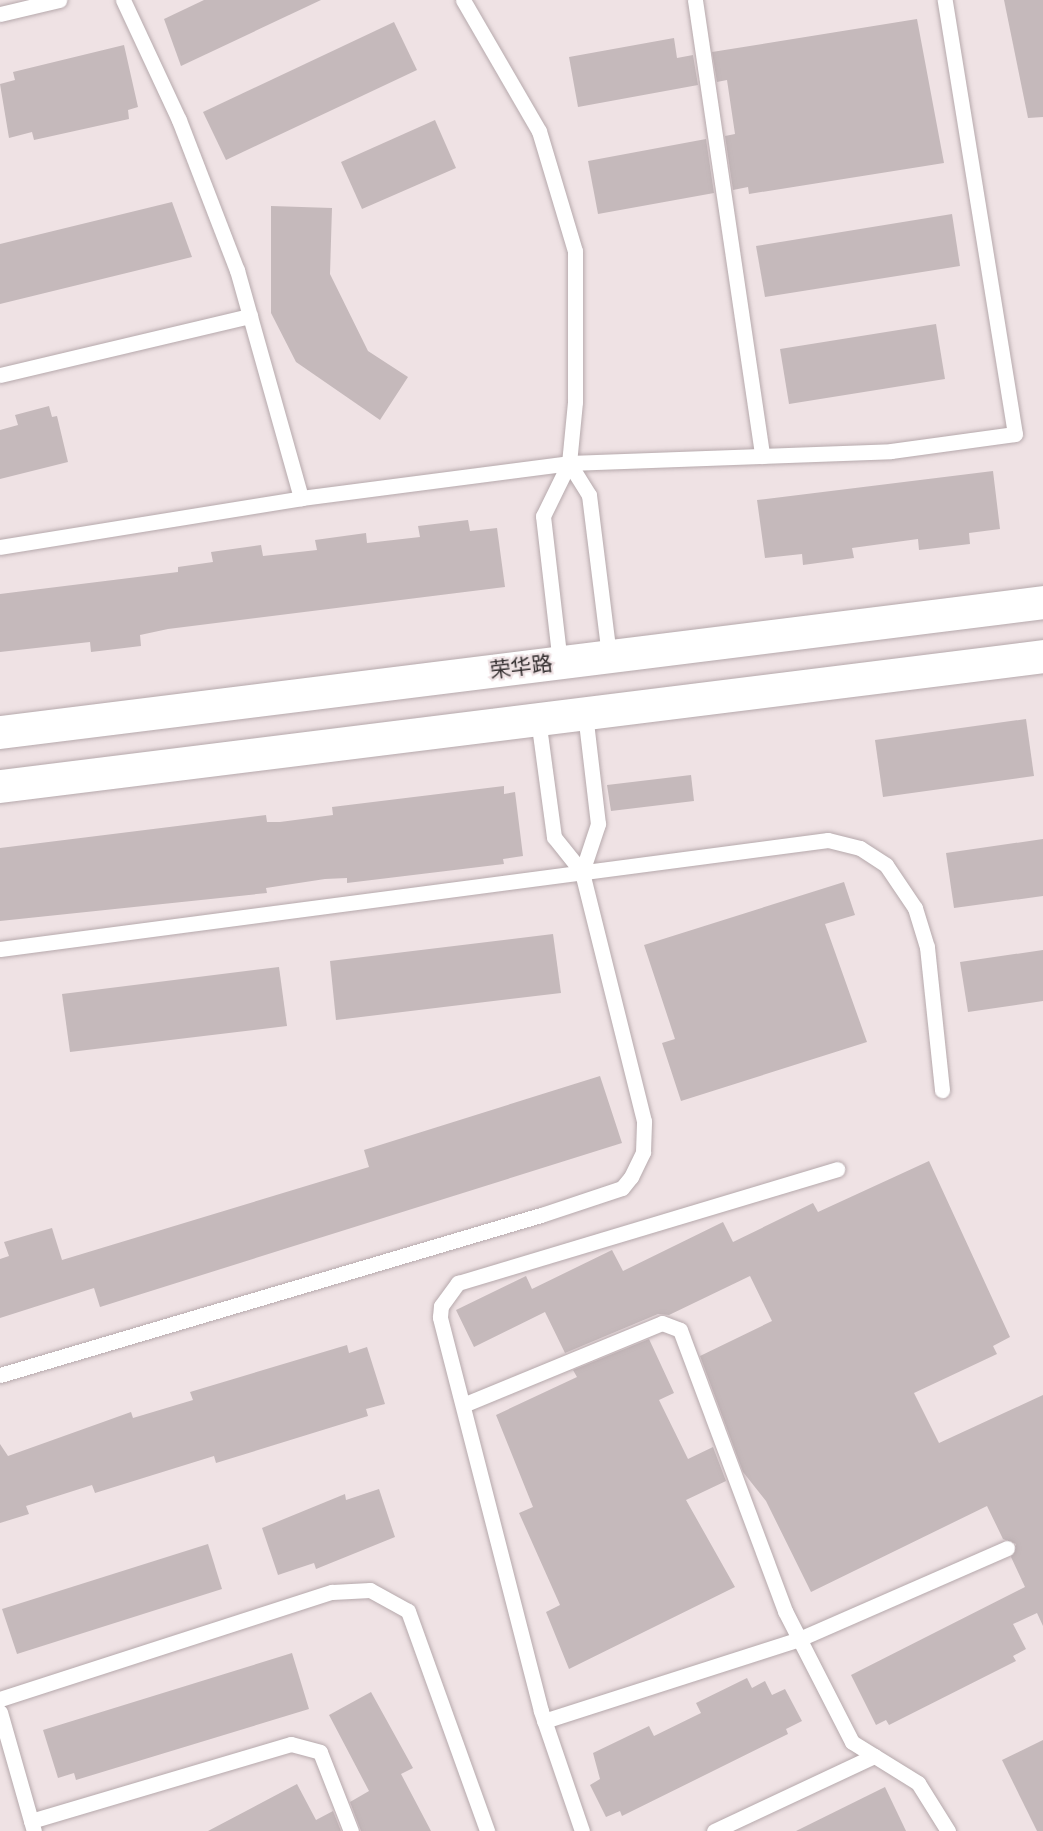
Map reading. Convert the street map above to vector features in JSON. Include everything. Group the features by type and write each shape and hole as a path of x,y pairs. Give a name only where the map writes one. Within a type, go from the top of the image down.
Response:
{"street":[{"name":"荣华路","path":"0,732 1043,602"},
{"path":"0,786 1043,656"}],"lane":[{"path":"0,14 59,0"},
{"path":"107,0 124,2 205,184 250,316 301,498"},
{"path":"463,0 539,131 567,213 578,290 569,463 543,516 560,662"},
{"path":"695,0 762,456"},
{"path":"0,547 301,498 569,463 891,451 1015,434 945,0"},
{"path":"0,375 250,316"},
{"path":"569,463 589,495 609,656"},
{"path":"582,872 598,824 585,713"},
{"path":"0,1375 622,1188 644,1152 644,1121 582,872 554,837 538,719"},
{"path":"0,949 812,841 844,843 874,855 897,877 922,927 942,1090"},
{"path":"582,1831 544,1721 440,1317 445,1296 458,1283 837,1169"},
{"path":"463,1405 662,1323 680,1330 799,1639 852,1742 918,1783 948,1831"},
{"path":"544,1721 799,1639 1007,1548"},
{"path":"0,1699 332,1592 370,1590 408,1611 487,1831"},
{"path":"0,1712 33,1826 291,1744 320,1752 351,1831"},
{"path":"714,1831 874,1756"}],"building":[{"path":"204,0 321,0 181,66 164,19"},
{"path":"1004,0 1043,0 1043,117 1028,118"},
{"path":"917,19 944,163 749,194 748,187 733,190 725,136 735,134 727,80 717,82 712,52"},
{"path":"394,22 417,70 226,160 203,112"},
{"path":"674,38 677,58 693,55 698,85 578,107 569,57"},
{"path":"124,45 138,107 128,110 129,119 34,140 32,132 9,138 0,84 15,80 13,72"},
{"path":"435,120 456,168 362,209 341,162"},
{"path":"706,139 714,193 598,214 588,161"},
{"path":"172,202 192,257 0,304 0,244"},
{"path":"271,206 332,208 330,274 368,351 408,377 380,420 296,362 271,313"},
{"path":"952,214 960,266 765,297 756,246"},
{"path":"936,324 945,379 789,404 780,349"},
{"path":"49,406 52,417 57,416 68,462 0,479 0,430 18,425 15,415"},
{"path":"993,471 1000,529 969,533 970,544 919,550 918,539 852,548 854,558 803,565 802,554 765,558 757,500"},
{"path":"468,520 470,531 497,528 505,587 168,629 140,635 141,646 91,652 90,642 0,652 0,594 178,572 178,567 213,562 211,552 261,545 263,556 317,550 315,540 366,533 367,543 420,537 418,526"},
{"path":"1026,719 1034,776 883,797 875,740"},
{"path":"691,775 694,801 611,811 607,785"},
{"path":"504,786 504,794 515,792 523,856 503,859 504,864 347,883 347,878 325,879 266,888 267,893 0,921 0,848 266,815 267,822 280,822 333,815 332,807"},
{"path":"1043,839 1043,896 954,908 946,853"},
{"path":"844,882 855,915 825,924 867,1042 681,1101 662,1043 675,1039 644,945"},
{"path":"553,934 561,993 336,1020 330,961"},
{"path":"1043,950 1043,1001 968,1012 960,962"},
{"path":"279,967 287,1026 70,1052 62,994"},
{"path":"600,1076 622,1143 100,1307 94,1288 0,1318 0,1259 9,1256 4,1242 52,1228 62,1260 369,1167 364,1150"},
{"path":"929,1161 1010,1337 993,1346 997,1354 914,1393 939,1443 1043,1395 1043,1626 1037,1613 1013,1624 1026,1649 1013,1656 1016,1661 889,1725 886,1720 876,1725 851,1675 1025,1587 1011,1557 1016,1544 1003,1539 987,1506 811,1592 766,1501 743,1472 700,1356 772,1321 750,1276 669,1315 658,1314 565,1353 545,1312 474,1347 456,1310 526,1276 532,1289 612,1250 623,1271 723,1222 733,1242 813,1203 818,1212"},
{"path":"649,1339 674,1393 659,1400 688,1459 713,1447 726,1481 686,1500 735,1587 569,1669 546,1612 560,1605 519,1513 533,1507 496,1415 577,1377 573,1370"},
{"path":"347,1345 349,1353 367,1347 385,1404 366,1409 368,1416 216,1463 214,1456 95,1493 92,1485 26,1506 29,1514 0,1523 0,1444 8,1456 131,1412 133,1418 193,1400 190,1392"},
{"path":"379,1489 395,1537 316,1569 314,1563 278,1575 262,1528 345,1494 346,1500"},
{"path":"208,1544 222,1589 17,1654 2,1609"},
{"path":"292,1653 309,1709 76,1780 74,1773 58,1778 43,1730"},
{"path":"747,1678 752,1688 765,1681 772,1695 785,1689 802,1721 786,1729 788,1734 622,1816 620,1811 606,1817 590,1785 600,1779 593,1753 649,1726 654,1736 701,1713 696,1703"},
{"path":"371,1692 413,1768 401,1774 431,1831 361,1831 350,1802 369,1791 329,1715"},
{"path":"1043,1740 1043,1831 1037,1831 1002,1760"},
{"path":"297,1784 316,1820 333,1811 341,1831 208,1831"},
{"path":"885,1787 906,1831 796,1831"}]}
